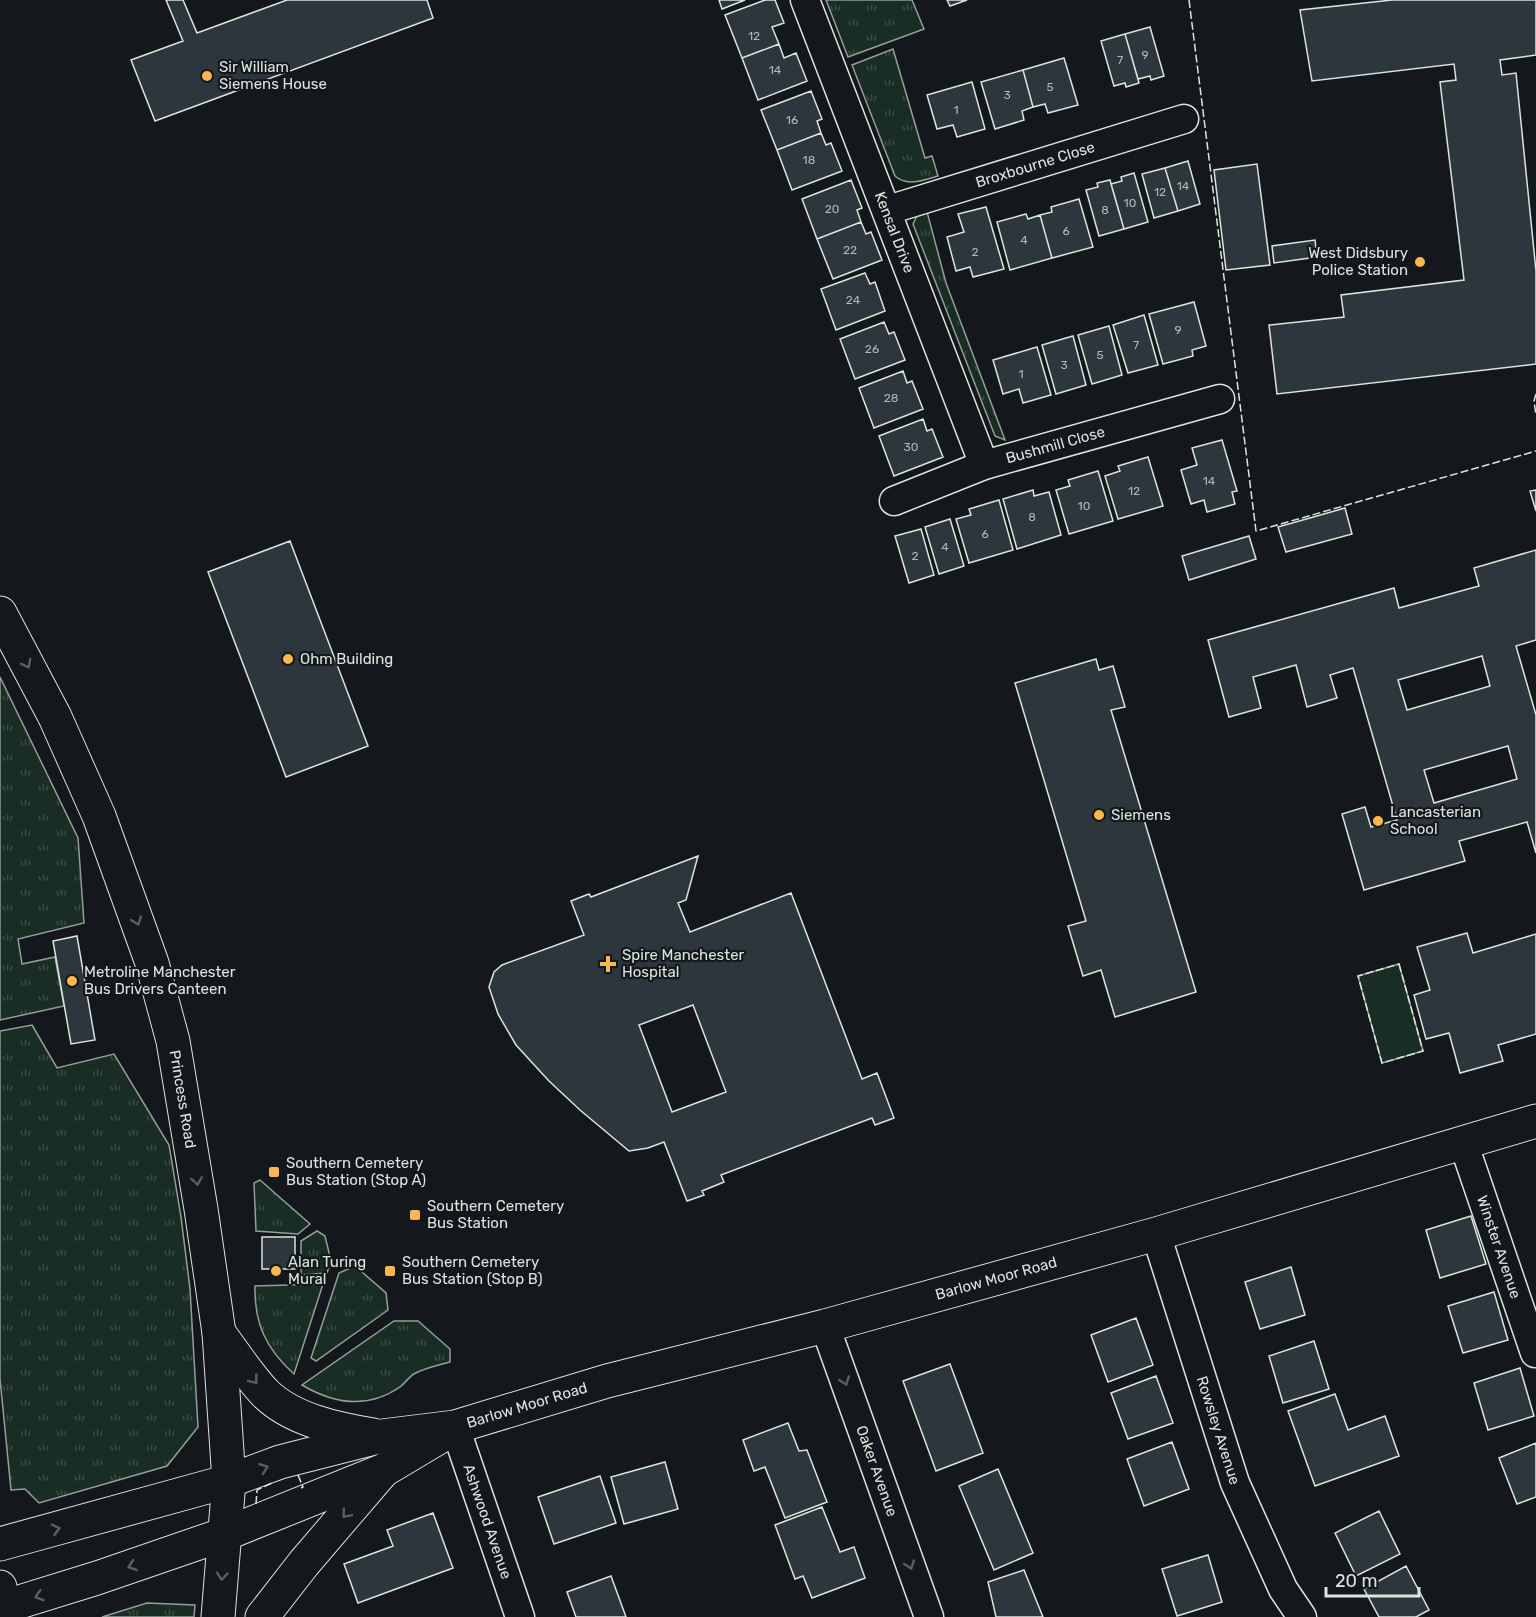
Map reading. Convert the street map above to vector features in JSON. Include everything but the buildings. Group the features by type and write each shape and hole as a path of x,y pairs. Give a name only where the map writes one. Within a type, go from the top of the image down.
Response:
{"main road":[{"name":"Princess Road","path":"0,613 55,717 99,816 152,963 173,1041 200,1199 219,1333 229,1481 218,1617"},
{"name":"Barlow Moor Road","path":"0,1544 229,1481 280,1462 382,1436 455,1427 607,1381 825,1326 1156,1234 1536,1121"},
{"path":"219,1333 266,1395 308,1420 345,1431 382,1436"},
{"name":"Barlow Moor Road","path":"2,1605 96,1578 225,1534 384,1470 455,1427"},
{"path":"262,1617 292,1578 384,1470"}],"street":[{"name":"Kensal Drive","path":"806,0 984,465"},
{"name":"Broxbourne Close","path":"888,210 1184,119"},
{"name":"Bushmill Close","path":"894,501 984,465 1220,399"},
{"name":"Winster Avenue","path":"1463,1142 1535,1353"},
{"name":"Rowsley Avenue","path":"1156,1234 1235,1483 1283,1588 1302,1617"},
{"name":"Oaker Avenue","path":"825,1326 929,1617"},
{"name":"Ashwood Avenue","path":"455,1427 520,1617"}],"green space":[{"path":"826,0 912,0 924,29 848,57"},
{"path":"893,49 925,158 932,156 938,176 921,181 910,182 895,176 852,65"},
{"path":"926,208 946,283 1005,440 995,436 913,224 917,216"},
{"path":"0,677 78,838 84,923 18,939 22,964 55,957 64,1006 0,1020"},
{"path":"1399,964 1423,1051 1382,1063 1358,976"},
{"path":"32,1025 57,1068 114,1054 169,1145 190,1289 198,1427 167,1466 39,1503 25,1489 11,1490 0,1379 0,1031"},
{"path":"260,1180 310,1224 298,1234 256,1231 254,1183"},
{"path":"317,1231 325,1236 331,1261 327,1273 301,1275 301,1241"},
{"path":"355,1266 386,1293 388,1310 316,1361 311,1358 339,1273"},
{"path":"323,1284 294,1374 276,1355 264,1334 257,1312 255,1286"},
{"path":"394,1321 418,1321 450,1349 450,1362 418,1372 400,1387 376,1399 339,1400 302,1385"},
{"path":"147,1603 195,1605 194,1617 102,1617"}],"fence":[{"path":"1189,0 1256,531 1536,451"},
{"path":"1536,394 1534,401 1536,415"},
{"path":"1399,964 1423,1051 1382,1063 1358,976 1399,964"},
{"path":"298,1475 303,1487 301,1488"},
{"path":"256,1504 257,1490 274,1482"}],"place":[{"name":"Sir William Siemens House","path":"207,76"},
{"name":"West Didsbury Police Station","path":"1420,262"},
{"name":"Ohm Building","path":"288,659"},
{"name":"Siemens","path":"1099,815"},
{"name":"Lancasterian School","path":"1378,821"},
{"name":"Spire Manchester Hospital","path":"608,964"},
{"name":"Metroline Manchester Bus Drivers Canteen","path":"72,981"},
{"name":"Southern Cemetery Bus Station (Stop A)","path":"274,1172"},
{"name":"Southern Cemetery Bus Station","path":"415,1215"},
{"name":"Alan Turing Mural","path":"276,1271"},
{"name":"Southern Cemetery Bus Station (Stop B)","path":"390,1271"}]}
